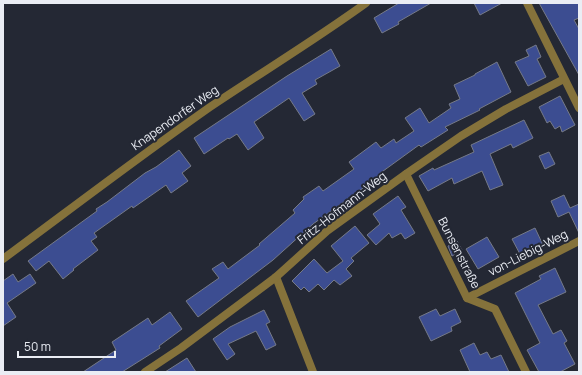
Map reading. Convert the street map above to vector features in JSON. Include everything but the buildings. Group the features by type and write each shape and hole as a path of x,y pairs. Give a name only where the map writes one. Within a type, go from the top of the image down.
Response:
{"street":[{"name":"Knapendorfer Weg","path":"3,259 211,107 328,31 366,3"},
{"path":"527,3 579,108"},
{"name":"Fritz-Hofmann-Weg","path":"146,372 181,348 276,277 327,231 406,174 461,136 506,109 564,79"},
{"name":"Bunsenstraße","path":"406,174 467,298 495,309 526,372"},
{"name":"von-Liebig-Weg","path":"467,298 579,241"},
{"path":"276,277 313,372"}]}
